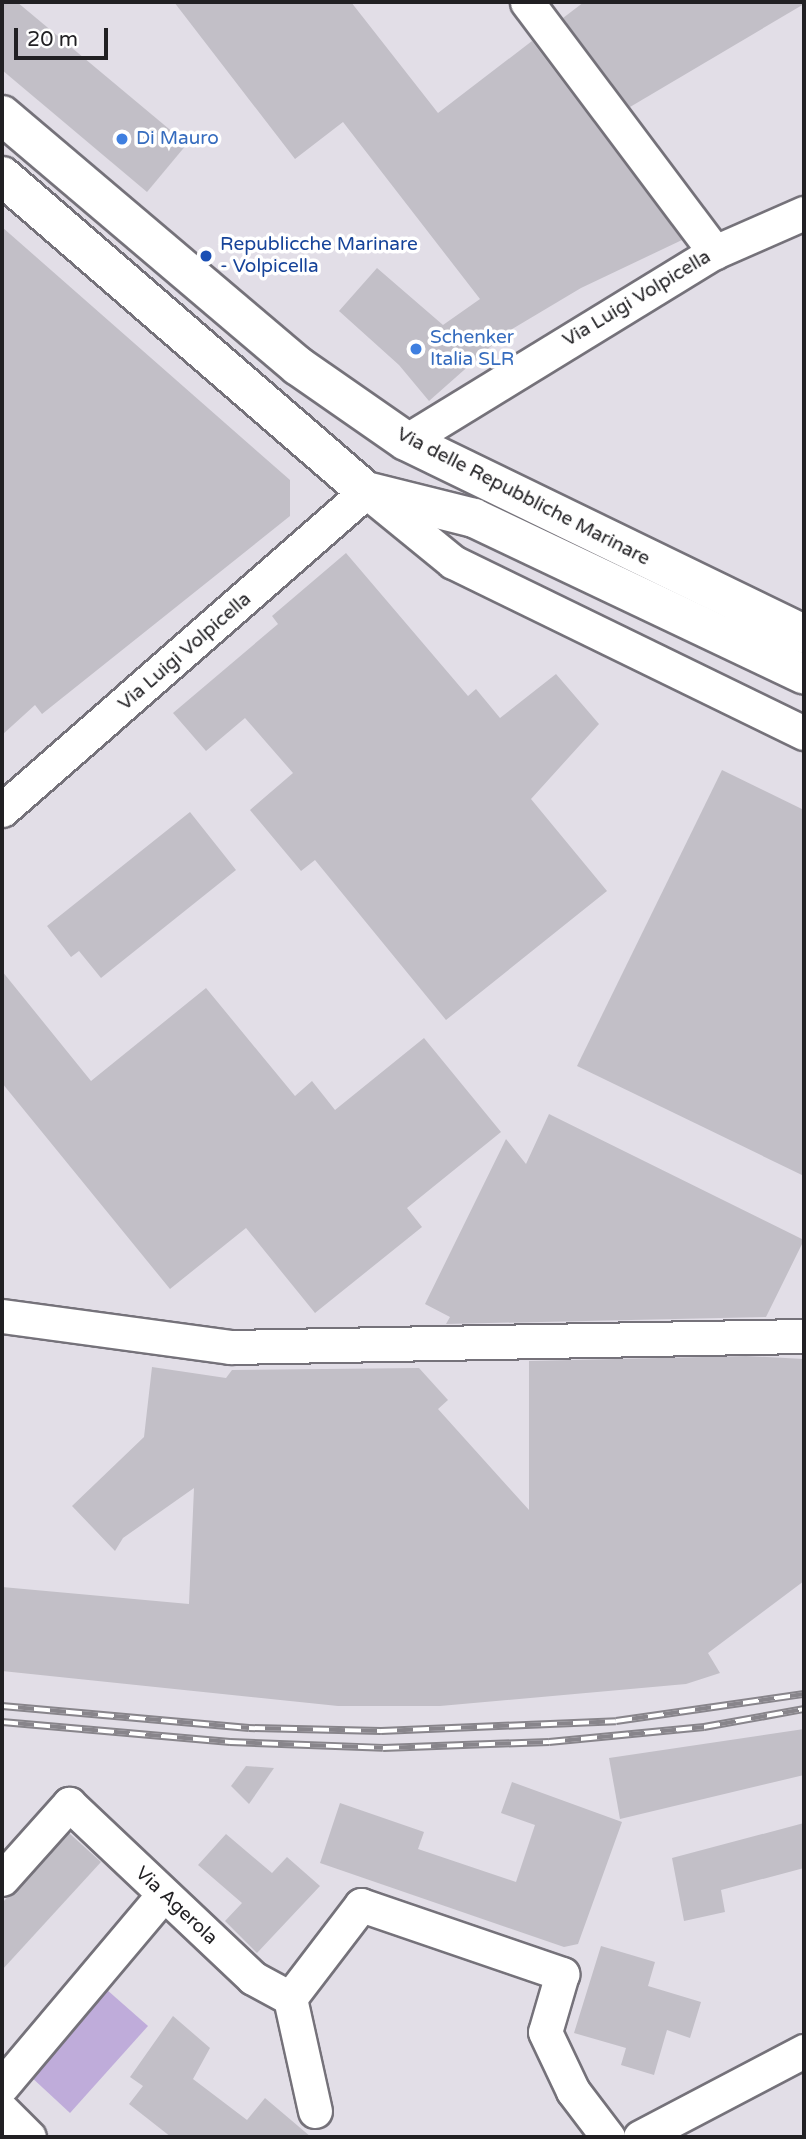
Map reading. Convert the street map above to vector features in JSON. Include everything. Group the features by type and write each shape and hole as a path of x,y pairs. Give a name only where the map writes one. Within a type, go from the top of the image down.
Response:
{"main road":[{"name":"Via delle Repubbliche Marinare","path":"2,115 298,366 406,441 804,634"},
{"name":"Via delle Repubbliche Marinare","path":"2,176 366,491 474,518 804,675"}],"street":[{"path":"527,2 715,252"},
{"name":"Via Luigi Volpicella","path":"406,441 715,252 804,213"},
{"path":"366,491 453,562 804,733"},
{"name":"Via Luigi Volpicella","path":"2,810 366,491"},
{"path":"2,1316 230,1347 804,1336"},
{"name":"Via Agerola","path":"2,1880 69,1804 253,1978 290,1998"},
{"path":"2,2086 163,1895"},
{"path":"315,2112 290,1998 361,1905 562,1974 545,2032 573,2091 608,2137"},
{"path":"640,2137 804,2051"},
{"path":"2,2110 29,2137"}],"shaded area":[{"path":"106,1989 148,2026 70,2113 29,2075"}],"building":[{"path":"2,2 17,2 187,144 147,192 2,70"},
{"path":"174,2 351,2 438,113 532,41 682,240 581,288 507,332 429,401 399,365 339,311 377,268 443,325 480,299 343,122 295,159"},
{"path":"584,2 804,4 630,107 563,18"},
{"path":"2,227 290,480 290,516 42,714 35,705 2,735"},
{"path":"346,553 468,696 476,689 500,718 556,674 599,724 531,799 607,891 446,1020 315,860 301,871 250,810 293,773 245,718 206,751 173,713 278,624 272,616"},
{"path":"722,770 804,810 804,1176 577,1066"},
{"path":"190,812 236,870 101,978 79,951 71,957 47,926"},
{"path":"2,971 91,1081 206,988 295,1096 312,1081 335,1110 424,1038 501,1132 407,1208 422,1227 315,1313 246,1228 170,1289 2,1083"},
{"path":"549,1114 804,1240 766,1317 446,1324 450,1317 425,1304 506,1139 526,1164"},
{"path":"746,1356 804,1359 804,1581 708,1653 720,1673 686,1684 440,1706 338,1706 2,1671 2,1587 189,1604 194,1488 123,1538 115,1551 72,1506 144,1437 152,1367 226,1378 232,1370 419,1368 448,1400 438,1409 529,1510 529,1361"},
{"path":"804,1729 804,1775 620,1819 609,1758"},
{"path":"246,1766 274,1768 249,1804 231,1786"},
{"path":"512,1782 622,1822 578,1944 564,1947 320,1863 340,1803 424,1832 418,1849 516,1882 535,1825 501,1813"},
{"path":"804,1823 804,1868 721,1890 725,1912 684,1921 672,1858"},
{"path":"69,1833 101,1862 2,1970 2,1903"},
{"path":"226,1834 272,1873 287,1857 320,1886 257,1953 225,1921 242,1903 198,1865"},
{"path":"601,1946 655,1962 648,1986 701,2002 690,2038 667,2030 654,2075 621,2065 626,2048 574,2033"},
{"path":"173,2016 210,2048 193,2079 247,2120 265,2098 311,2137 171,2137 129,2104 143,2086 130,2077"}],"railway":[{"path":"2,1706 249,1728 381,1731 616,1721 804,1694"},
{"path":"2,1722 230,1742 383,1748 549,1742 704,1727 804,1709"}],"place":[{"name":"Di Mauro","path":"122,139"},
{"name":"Republicche Marinare - Volpicella","path":"206,256"},
{"name":"Schenker Italia SLR","path":"416,349"}]}
